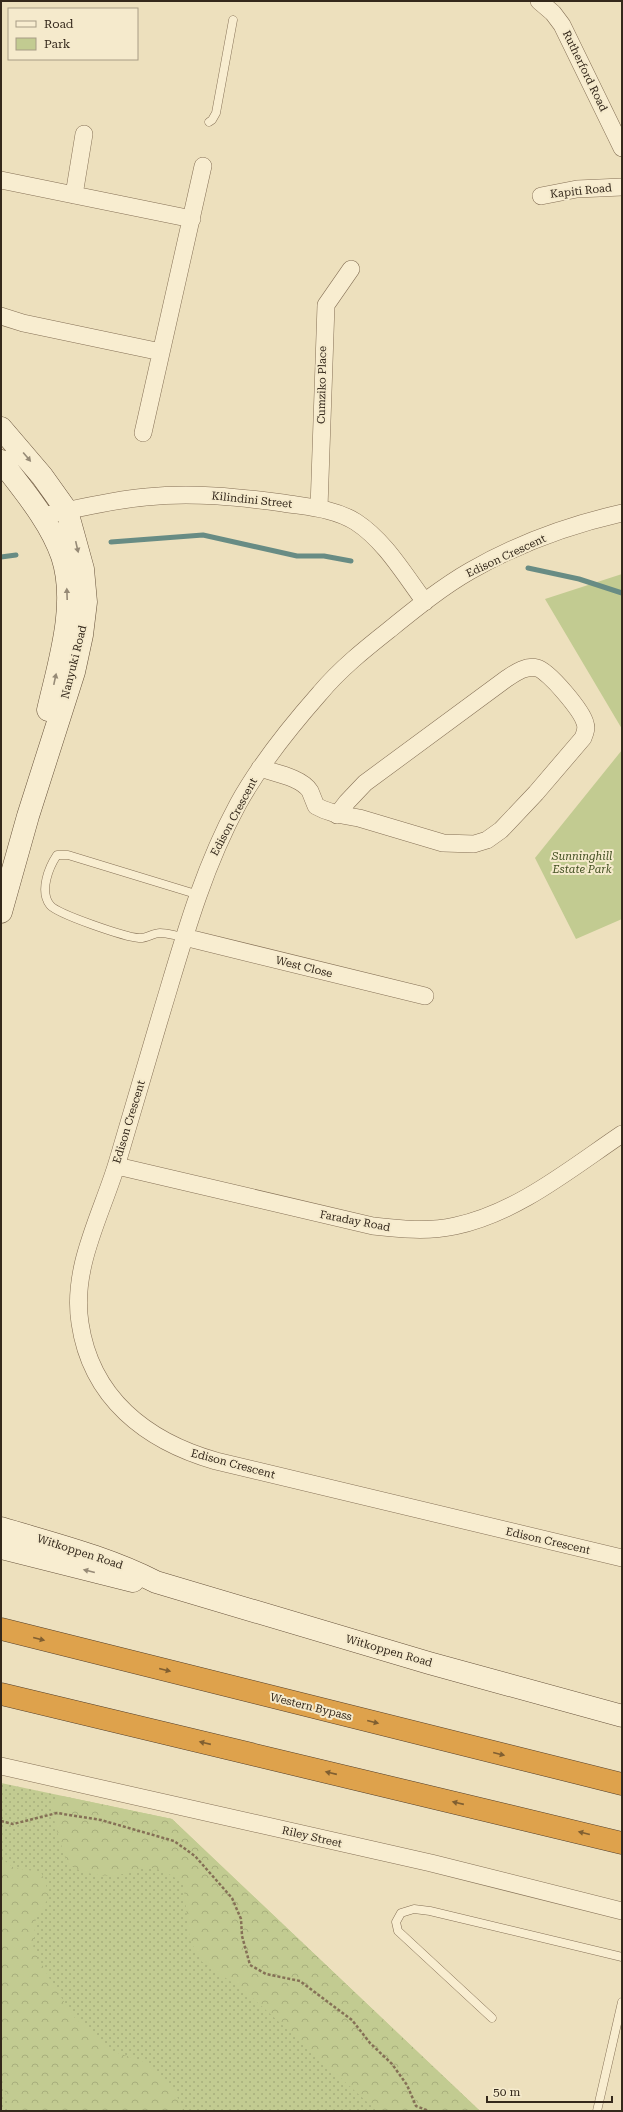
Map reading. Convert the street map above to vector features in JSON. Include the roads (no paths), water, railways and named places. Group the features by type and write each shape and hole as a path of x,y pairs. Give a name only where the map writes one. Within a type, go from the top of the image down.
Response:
{"highway":[{"name":"Western Bypass","path":"1,1629 622,1784"},
{"path":"1,1694 622,1843"}],"main road":[{"name":"Nanyuki Road","path":"1,428 42,476 67,511 85,584 85,616 74,672 8,864"},
{"name":"Nanyuki Road","path":"1,461 42,516 62,556 67,592 67,614 64,633 46,717 19,813 8,864 1,912"},
{"name":"Witkoppen Road","path":"1,1528 99,1557 129,1568 156,1582 429,1663 622,1716"},
{"name":"Witkoppen Road","path":"1,1548 127,1580 156,1582"}],"street":[{"name":"Rutherford Road","path":"539,1 553,13 562,25 622,148"},
{"path":"74,195 84,134"},
{"path":"143,432 204,166"},
{"path":"1,180 192,219"},
{"name":"Kapiti Road","path":"541,196 577,189 622,187"},
{"name":"Cumziko Place","path":"320,508 325,312 326,305 331,295 351,269"},
{"path":"1,316 23,323 161,352"},
{"name":"Kilindini Street","path":"42,516 146,497 182,495 215,496 320,508 354,521 368,531 385,548 425,602"},
{"name":"Edison Crescent","path":"622,513 564,530 524,544 469,572 425,602 357,656 322,690 260,768 239,803 218,846 184,937 116,1166 93,1232 81,1276 78,1304 80,1324 86,1349 96,1376 128,1417 169,1443 194,1454 622,1556"},
{"path":"260,768 294,780 310,791 316,806 337,815 359,818 443,843 474,844 487,840 500,830 536,794 583,738 586,733 585,722 576,707 543,670 536,668 522,670 506,679 365,784 347,802 337,815"},
{"name":"West Close","path":"184,937 425,996"},
{"name":"Faraday Road","path":"116,1166 373,1226 399,1229 423,1229 454,1226 485,1218 547,1185 622,1134"},
{"name":"Riley Street","path":"1,1766 423,1862 622,1911"}],"lane":[{"path":"209,122 216,113 233,20"},
{"path":"184,937 159,933 139,938 89,923 62,912 50,905 46,897 47,876 57,855 68,855 199,895"},
{"path":"492,2018 401,1933 396,1922 401,1913 414,1909 430,1911 622,1956"},
{"path":"596,2111 622,2002"}],"waterway":[{"path":"111,542 203,535 297,556 324,556 351,561"},
{"path":"1,557 16,555"},
{"path":"528,568 579,579 622,593"}],"park label":[{"name":"Sunninghill Estate Park","path":"582,862"}]}
